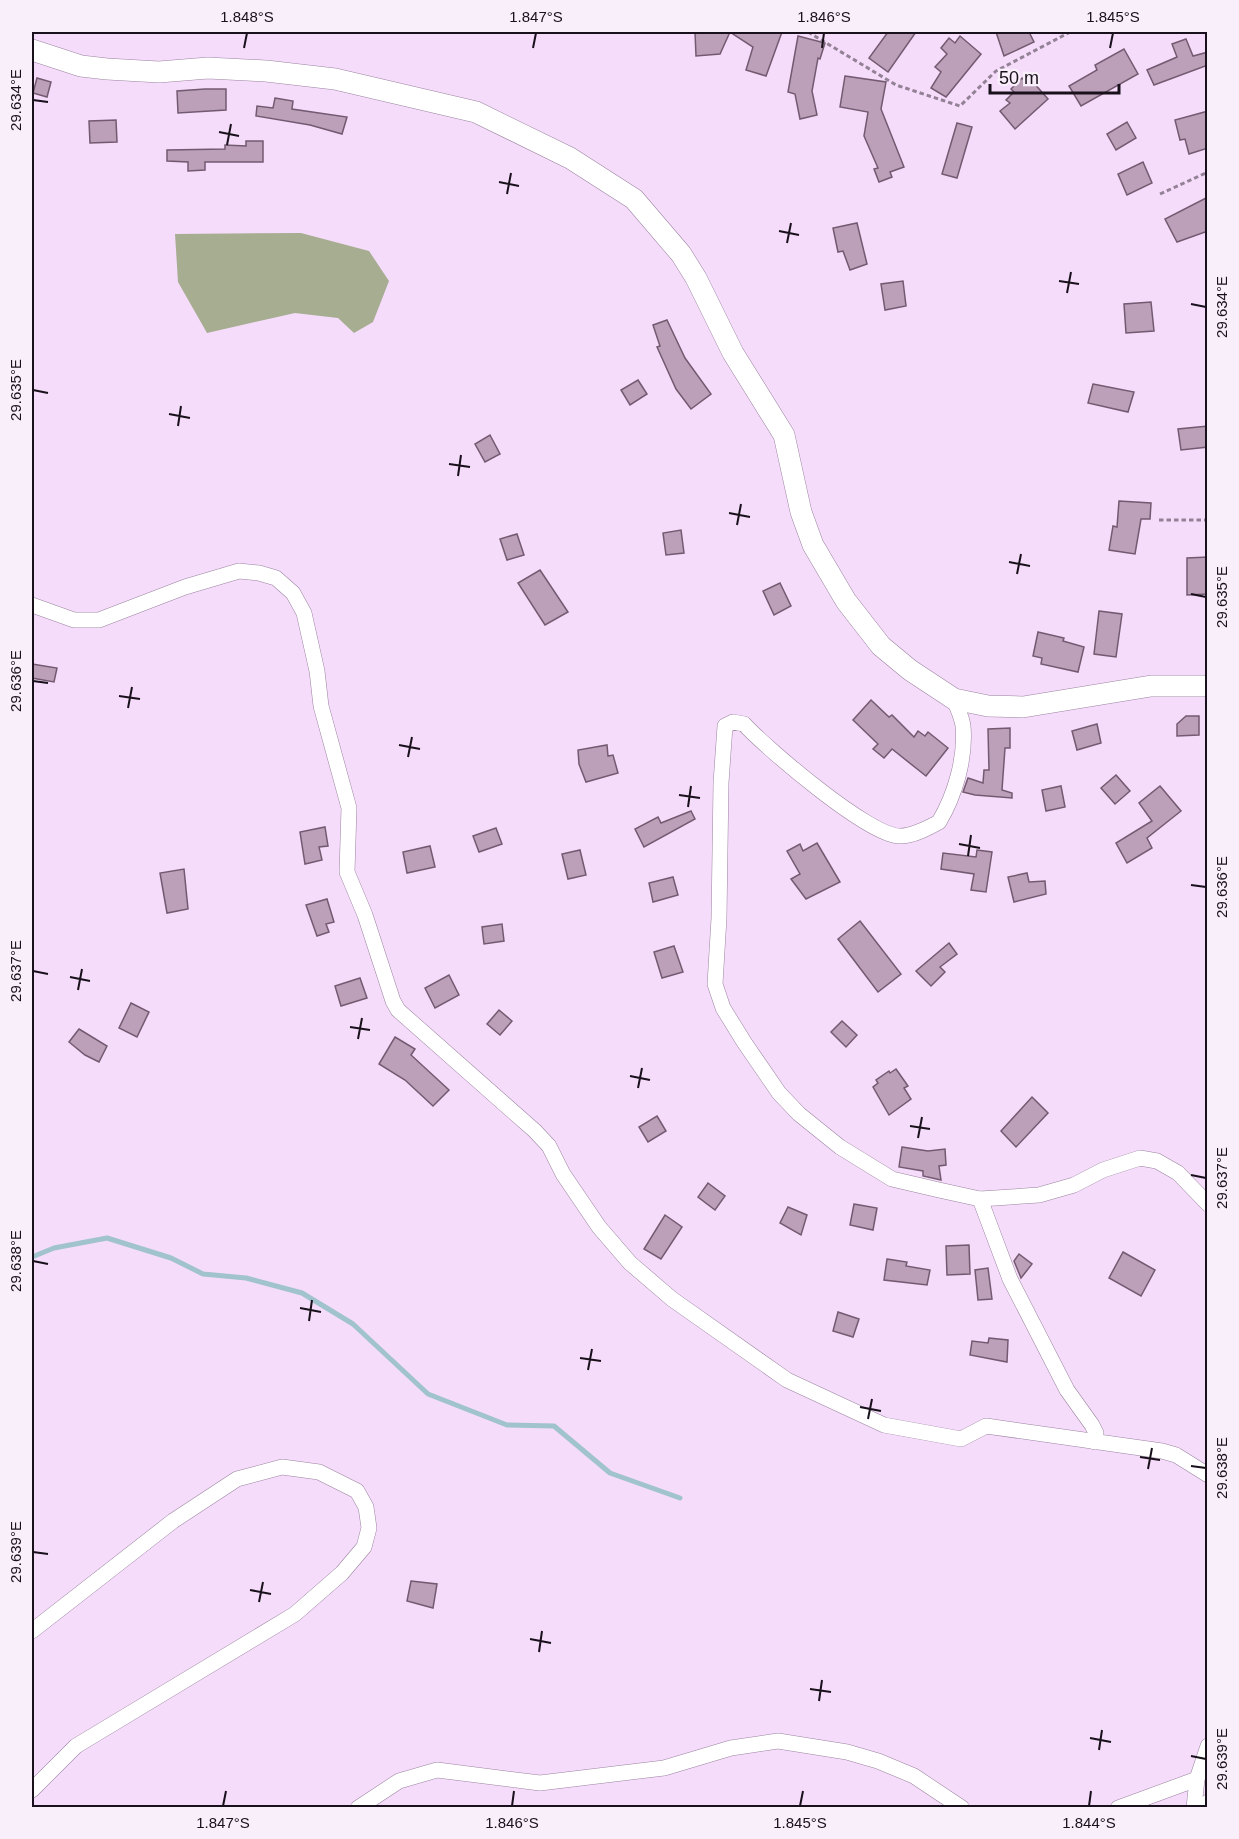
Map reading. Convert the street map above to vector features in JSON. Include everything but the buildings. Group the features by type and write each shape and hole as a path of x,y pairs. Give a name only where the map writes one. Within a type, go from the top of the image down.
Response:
{"main road":[{"path":"32,50 81,66 107,69 159,72 208,68 299,73 476,112 552,148 609,181 634,199 681,254 696,278 733,353 771,410 784,435 801,513 813,545 846,601 881,646 954,699 988,706 1023,707 1151,686 1208,686"}],"street":[{"path":"32,605 74,620 99,620 185,587 239,571 260,573 276,578 293,593 304,613 317,671 321,706 349,808 347,872 365,915 393,1001 398,1010 535,1131 549,1146 563,1174 599,1227 630,1263 672,1299 787,1380 855,1414 884,1425 961,1439 986,1426 1095,1442 1172,1454 1208,1475"},
{"path":"954,699 963,724 963,742 953,791 939,822 902,837 869,826 812,785 744,724 733,722 725,726 721,783 720,909 714,984 723,1008 779,1093 831,1140 892,1179 980,1199 1039,1196 1074,1185 1103,1170 1140,1158 1157,1161 1178,1173 1208,1204"},
{"path":"980,1199 1010,1279 1067,1390 1092,1425 1096,1433 1095,1442"},
{"path":"32,1631 173,1521 237,1479 282,1467 319,1472 357,1491 366,1507 369,1528 364,1547 342,1572 295,1614 76,1746 32,1790"},
{"path":"358,1808 399,1781 436,1770 540,1783 664,1768 730,1748 778,1741 847,1752 878,1761 924,1781 962,1808"},
{"path":"1194,1808 1197,1779 1208,1746"},
{"path":"1118,1808 1197,1779"},
{"path":"1206,1808 1208,1802"}],"path":[{"path":"808,32 896,85 960,106 996,71 1070,32"},
{"path":"1160,194 1208,172"},
{"path":"1159,520 1208,520"}],"green space":[{"path":"301,233 369,251 389,281 373,322 354,333 338,318 295,313 207,333 178,282 175,234"}],"waterway":[{"path":"32,1257 54,1248 107,1238 171,1258 203,1274 246,1278 302,1293 353,1324 428,1394 507,1425 554,1426 610,1473 680,1498"}]}
